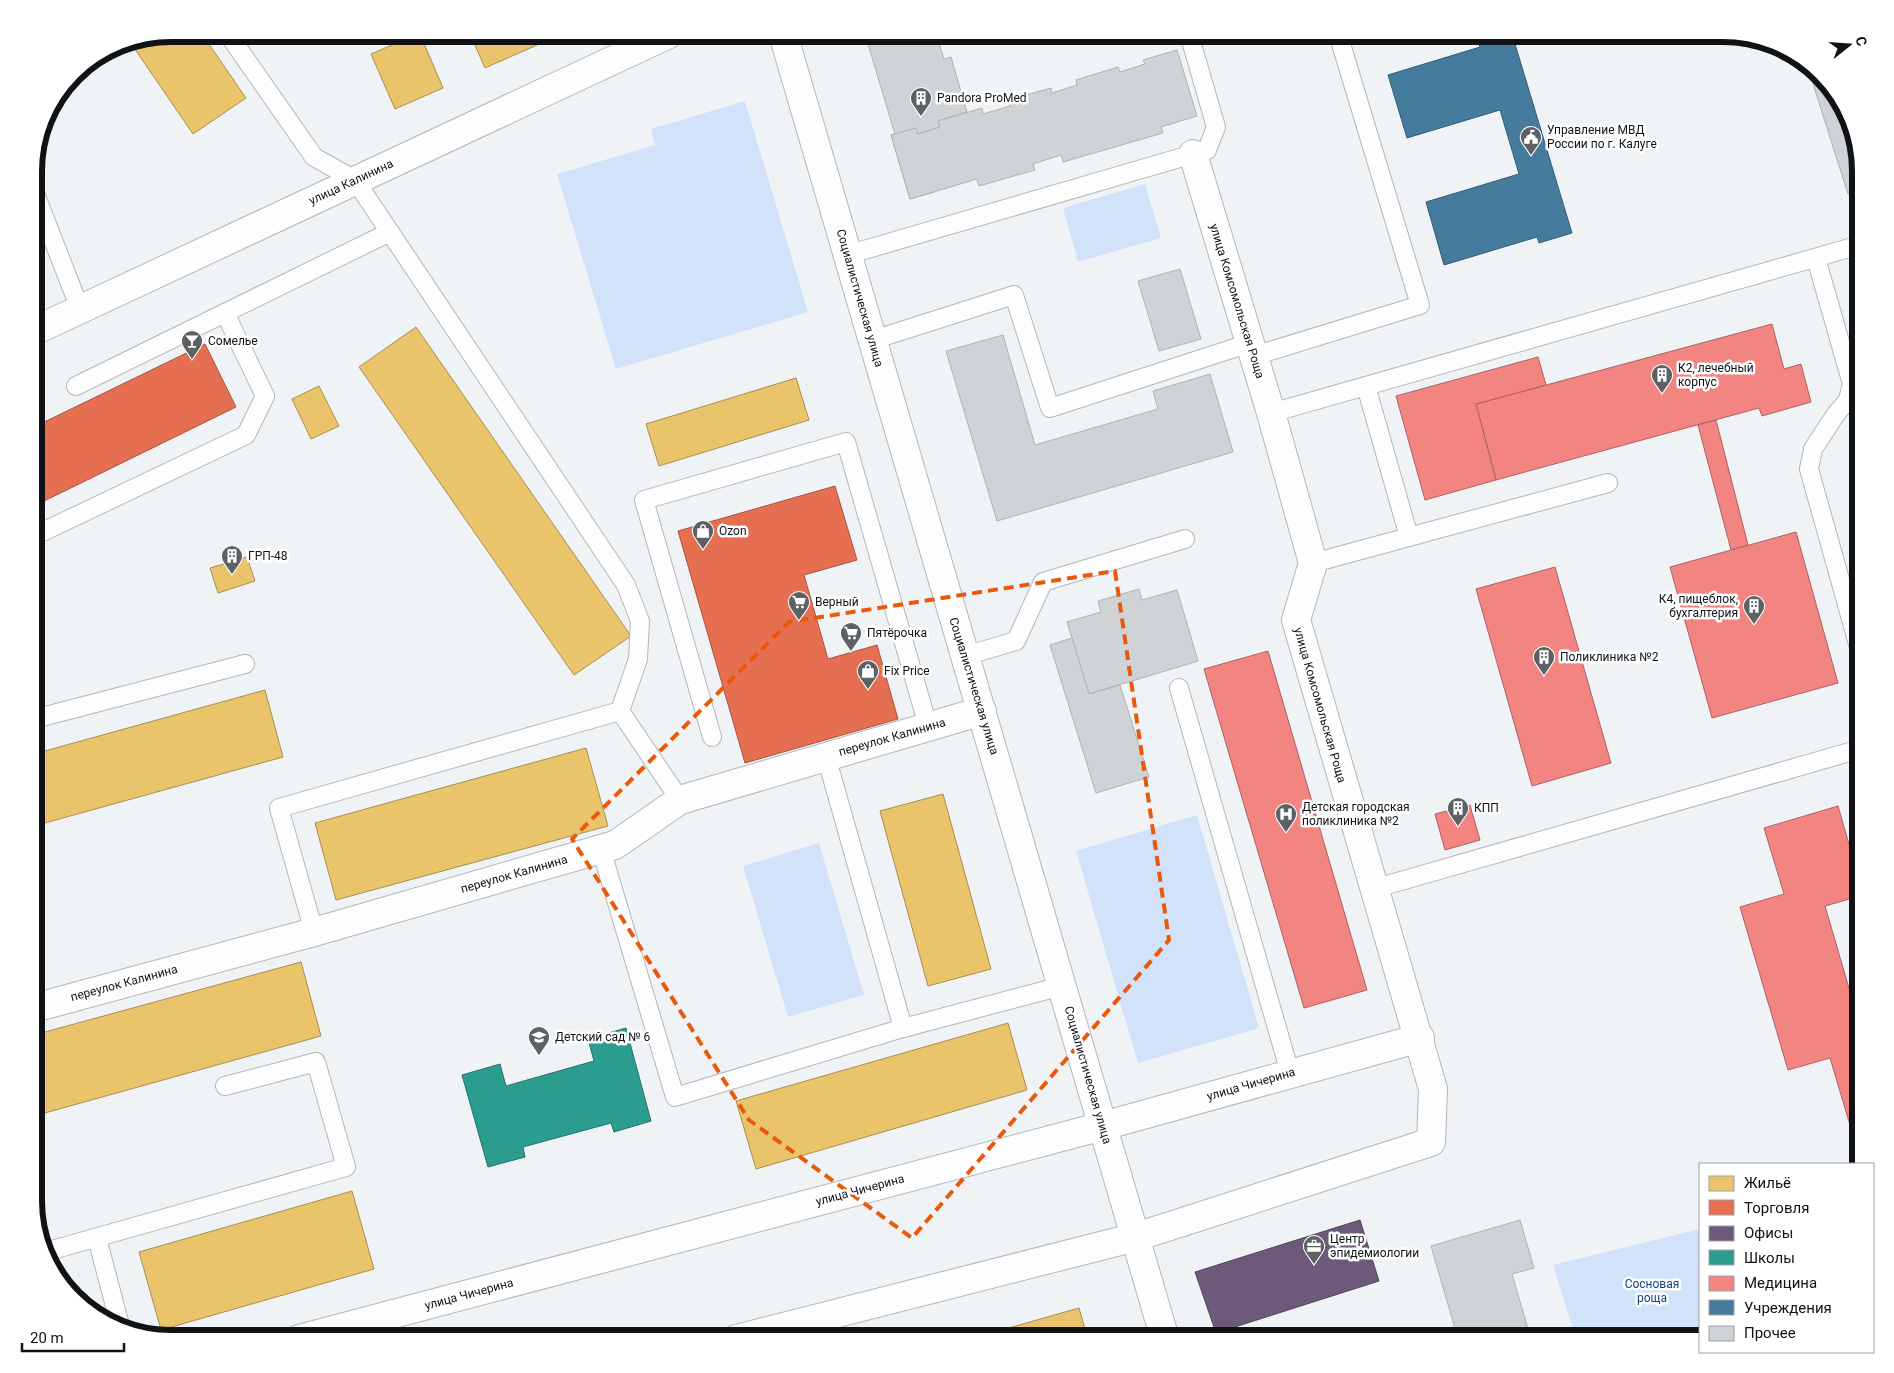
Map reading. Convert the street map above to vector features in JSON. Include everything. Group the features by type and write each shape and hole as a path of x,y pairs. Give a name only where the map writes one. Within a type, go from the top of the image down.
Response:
{"street":[{"name":"улица Калинина","path":"43,327 650,43"},
{"name":"Социалистическая улица","path":"786,43 1162,1330"},
{"name":"улица Комсомольская Роща","path":"1136,1237 1431,1142 1433,1089 1420,1038 1373,889 1296,620 1313,563 1271,412 1193,154"},
{"name":"переулок Калинина","path":"43,1006 314,932 615,845 680,800 982,711"},
{"name":"улица Чичерина","path":"333,1330 1103,1126 1420,1038"},
{"path":"771,1330 1136,1237"}],"lane":[{"path":"848,255 1207,150 1216,127 1191,42"},
{"path":"873,340 1014,295 1050,408 1252,350 1420,305 1340,42"},
{"path":"234,43 314,157 355,180 626,585 640,621 638,659 620,711"},
{"path":"43,214 80,309"},
{"path":"76,386 390,232"},
{"path":"1271,412 1852,247"},
{"path":"1816,258 1852,384 1848,400 1836,414 1813,449 1809,469 1852,622"},
{"path":"43,532 246,435 265,396 225,314"},
{"path":"1366,386 1409,537"},
{"path":"712,737 644,500 846,442 928,726"},
{"path":"1313,563 1608,483"},
{"path":"965,656 1016,641 1043,582 1185,539"},
{"path":"43,717 245,664"},
{"path":"1179,688 1290,1073"},
{"path":"620,711 680,800"},
{"path":"314,932 279,808 620,711"},
{"path":"1373,889 1852,751"},
{"path":"826,756 903,1028"},
{"path":"601,849 675,1097 903,1028 1062,986"},
{"path":"52,1250 346,1167 316,1062 225,1086"},
{"path":"97,1238 118,1319"}],"highlighted area":[{"path":"1115,571 1169,940 912,1238 749,1120 572,839 789,622"}],"green space":[{"path":"745,101 808,312 616,369 557,174 655,145 651,129"},
{"path":"1145,184 1161,238 1078,262 1063,208"},
{"path":"1197,815 1259,1028 1138,1063 1076,851"},
{"path":"819,843 864,995 788,1017 743,866"},
{"name":"Сосновая роща","path":"1699,1229 1699,1330 1573,1330 1553,1265"}],"building: Жильё":[{"path":"163,43 208,43 246,98 193,134 134,48"},
{"path":"397,43 424,43 443,88 395,109 371,54"},
{"path":"474,43 542,43 485,68"},
{"path":"416,327 631,636 574,675 359,367"},
{"path":"796,378 809,420 659,466 646,424"},
{"path":"319,386 339,426 311,439 292,399"},
{"name":"ГРП-48","path":"247,557 255,581 218,593 210,568"},
{"path":"265,690 283,757 43,824 43,752"},
{"path":"586,748 608,826 336,900 315,823"},
{"path":"943,794 991,969 928,986 880,811"},
{"path":"301,962 321,1036 43,1113 43,1033"},
{"path":"1008,1023 1027,1090 756,1169 736,1101"},
{"path":"352,1191 374,1269 161,1329 139,1252"},
{"path":"1079,1308 1085,1330 1002,1330"}],"building: Торговля":[{"path":"205,344 236,407 43,502 43,423"},
{"path":"835,486 857,560 804,575 828,659 877,645 898,719 745,763 678,531"}],"building: Офисы":[{"path":"1360,1220 1379,1281 1225,1330 1215,1330 1195,1272"}],"building: Школы":[{"path":"626,1028 651,1121 614,1132 611,1123 523,1147 525,1157 488,1167 462,1075 500,1064 506,1086 594,1061 588,1039"}],"building: Медицина":[{"name":"К2, лечебный корпус","path":"1772,324 1784,369 1801,364 1811,402 1762,416 1759,408 1496,480 1476,404"},
{"path":"1538,357 1546,385 1476,404 1496,480 1425,500 1396,396"},
{"path":"1716,420 1748,545 1731,550 1698,425"},
{"name":"К4, пищеблок, бухгалтерия","path":"1796,532 1838,683 1712,718 1670,567"},
{"name":"Поликлиника №2","path":"1555,567 1611,763 1532,786 1476,589"},
{"path":"1268,651 1367,990 1304,1008 1204,669"},
{"name":"КПП","path":"1470,805 1480,840 1445,850 1435,814"},
{"path":"1838,806 1852,854 1852,898 1825,906 1852,999 1852,1124 1850,1125 1830,1058 1788,1070 1740,907 1784,894 1764,828"}],"building: Учреждения":[{"name":"Управление МВД России по г. Калуге","path":"1479,42 1514,42 1572,233 1539,243 1537,237 1444,265 1426,202 1519,174 1500,110 1407,138 1388,75 1480,47"}],"building: Прочее":[{"name":"Pandora ProMed","path":"939,43 944,59 951,57 967,112 938,121 940,127 918,134 935,192 910,199 891,135 895,134 868,44"},
{"path":"1177,50 1197,116 1161,127 1163,133 1063,162 1061,155 1033,164 1035,170 979,186 977,179 910,199 891,135 916,128 918,134 940,127 938,121 982,108 983,114 1010,106 1009,100 1051,88 1052,93 1077,85 1076,80 1118,67 1120,72 1145,64 1143,60"},
{"path":"1811,77 1825,93 1842,122 1847,138 1852,171 1852,193 1848,194"},
{"path":"1180,269 1201,339 1159,351 1138,281"},
{"path":"1003,335 1035,445 1158,409 1153,391 1210,374 1233,452 997,521 946,351"},
{"path":"1139,589 1142,600 1177,590 1198,661 1089,694 1067,622 1101,612 1098,601"},
{"path":"1072,638 1089,694 1120,685 1149,777 1096,793 1050,645"},
{"path":"1520,1220 1534,1268 1512,1274 1528,1330 1455,1330 1431,1246"}],"place":[{"name":"Pandora ProMed","path":"921,117"},
{"name":"Управление МВД России по г. Калуге","path":"1531,156"},
{"name":"Сомелье","path":"192,360"},
{"name":"К2, лечебный корпус","path":"1662,394"},
{"name":"Ozon","path":"703,550"},
{"name":"ГРП-48","path":"232,575"},
{"name":"Верный","path":"799,621"},
{"name":"К4, пищеблок, бухгалтерия","path":"1754,625"},
{"name":"Пятёрочка","path":"851,652"},
{"name":"Поликлиника №2","path":"1544,676"},
{"name":"Fix Price","path":"868,690"},
{"name":"КПП","path":"1458,827"},
{"name":"Детская городская поликлиника №2","path":"1286,833"},
{"name":"Детский сад № 6","path":"539,1056"},
{"name":"Центр эпидемиологии","path":"1314,1265"}]}
